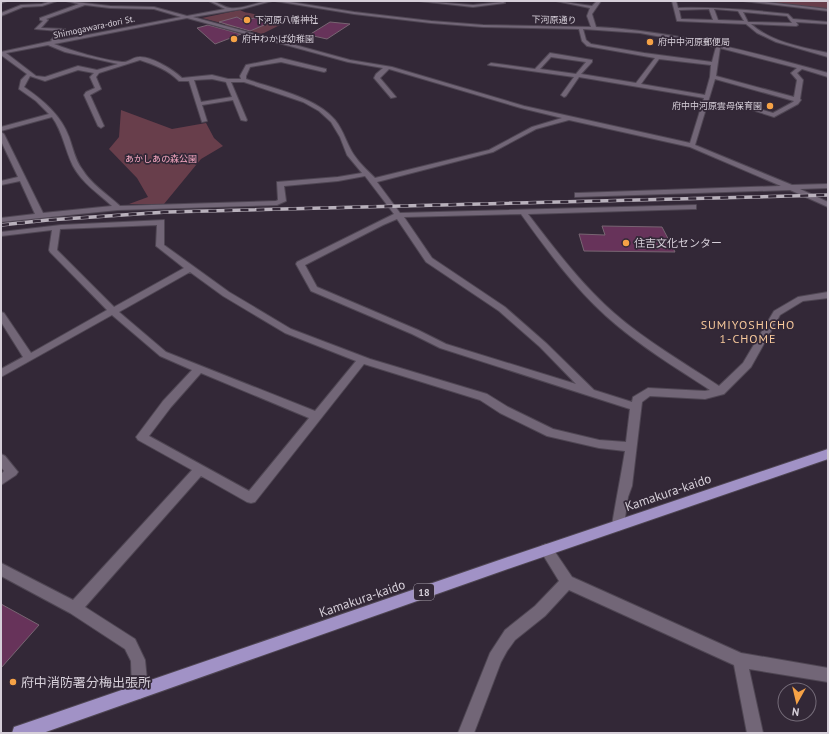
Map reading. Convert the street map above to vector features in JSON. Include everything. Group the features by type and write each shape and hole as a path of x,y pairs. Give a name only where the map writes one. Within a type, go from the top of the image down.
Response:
{"main road":[{"name":"Kamakura-kaido","path":"20,733 618,525 828,454"}],"street":[{"path":"1,2 5,1"},
{"path":"1,15 22,6 42,5 55,1"},
{"path":"68,1 110,7 150,7 350,61 387,68 516,105 692,146 794,188 828,204"},
{"path":"211,1 230,10"},
{"path":"190,17 270,1"},
{"name":"下河原通り","path":"277,1 398,18 481,26 594,29 651,34 718,47 828,75"},
{"path":"421,1 473,6 503,3"},
{"path":"558,1 593,7"},
{"path":"594,29 588,15 589,10 599,1"},
{"path":"674,1 676,9 679,20 796,25 788,15 710,8 676,9"},
{"path":"745,1 828,10"},
{"path":"67,41 53,40 63,30 37,28 46,20 42,19 84,4"},
{"path":"710,8 716,21"},
{"path":"740,10 747,23 756,31 807,50 828,55"},
{"name":"Shimogawara-dori St.","path":"1,53 190,17"},
{"path":"792,20 828,22"},
{"path":"581,29 586,44 658,57 714,64"},
{"path":"50,44 67,51 124,64"},
{"path":"692,146 713,77 718,47"},
{"path":"1,53 16,62 34,77 45,79 78,68 97,72 140,58 161,65 173,72 181,80 212,78 228,81 244,80 305,101 321,110 333,121 343,137 350,155 373,181 430,260 502,309 543,345 592,394"},
{"path":"536,71 550,55 590,61 577,76 564,96"},
{"path":"637,85 658,57"},
{"path":"244,80 243,76 248,66 281,60 322,71 330,66"},
{"path":"491,65 577,76 707,97"},
{"path":"798,100 797,92 800,80 794,73 801,67"},
{"path":"387,68 378,74 378,78 392,95 400,92"},
{"path":"97,72 93,77 98,89 87,94 101,126"},
{"path":"29,74 24,80 21,88 36,97 53,115 62,127 68,150 80,172 118,208"},
{"path":"713,77 798,100"},
{"path":"191,80 204,121"},
{"path":"228,81 244,120"},
{"path":"199,104 235,98"},
{"path":"752,108 774,115 796,103 798,100"},
{"path":"1,129 53,115"},
{"path":"373,181 491,151 534,128 568,118"},
{"path":"1,134 21,179 40,216"},
{"path":"1,156 11,154"},
{"path":"1,220 118,208 277,203 282,201 280,184 338,179 366,174"},
{"path":"1,183 21,179"},
{"path":"578,195 828,186"},
{"path":"636,407 443,346 415,332 314,289 300,264 380,223 398,216 694,207 680,191"},
{"path":"661,192 673,208"},
{"path":"523,212 572,277 610,315 645,342 720,391"},
{"path":"1,234 56,228 161,222 160,246 226,294 288,331 362,360 483,397 504,410 551,432 599,444 631,447"},
{"path":"56,228 53,250 114,312 163,354 198,370 316,416"},
{"path":"1,373 114,312 190,268"},
{"path":"618,525 622,497 626,486 637,400 648,392 704,395 720,391 747,365 777,313 801,299 828,296"},
{"path":"1,315 29,358"},
{"path":"198,370 167,404 142,437 251,498 362,360"},
{"path":"1,459 12,472 1,480"},
{"path":"75,608 200,469"},
{"path":"546,550 567,582 740,660 828,675"},
{"path":"1,569 75,608 130,644 138,660 140,691"},
{"path":"466,733 495,658 502,646 510,635 540,611 567,582"},
{"path":"740,660 755,733"}],"green space":[{"path":"753,1 828,1 828,9"},
{"path":"240,10 259,16 257,18 282,24 262,34 240,28 224,26 225,24 202,18"},
{"name":"あかしあの森公園","path":"121,110 172,129 206,123 214,138 223,146 201,159 164,204 129,204 148,197 137,178 109,149 119,137"}],"building":[{"path":"275,15 276,20 250,31 219,22 237,17 242,20"},
{"path":"330,22 350,24 327,39 309,35"},
{"path":"208,25 241,34 215,44 197,28"},
{"name":"住吉文化センター","path":"602,226 662,227 675,252 584,251 579,234 605,235"},
{"path":"1,604 39,625 1,668"}],"railway":[{"path":"1,225 48,220 167,212 828,195"}],"place":[{"name":"下河原八幡神社","path":"247,20"},
{"name":"府中わかば幼稚園","path":"234,39"},
{"name":"府中中河原郵便局","path":"650,42"},
{"name":"府中中河原雲母保育園","path":"770,106"},
{"name":"住吉文化センター","path":"626,243"},
{"name":"府中消防署分梅出張所","path":"13,682"}],"district":[{"name":"SUMIYOSHICHO 1-CHOME","path":"748,332"}]}
